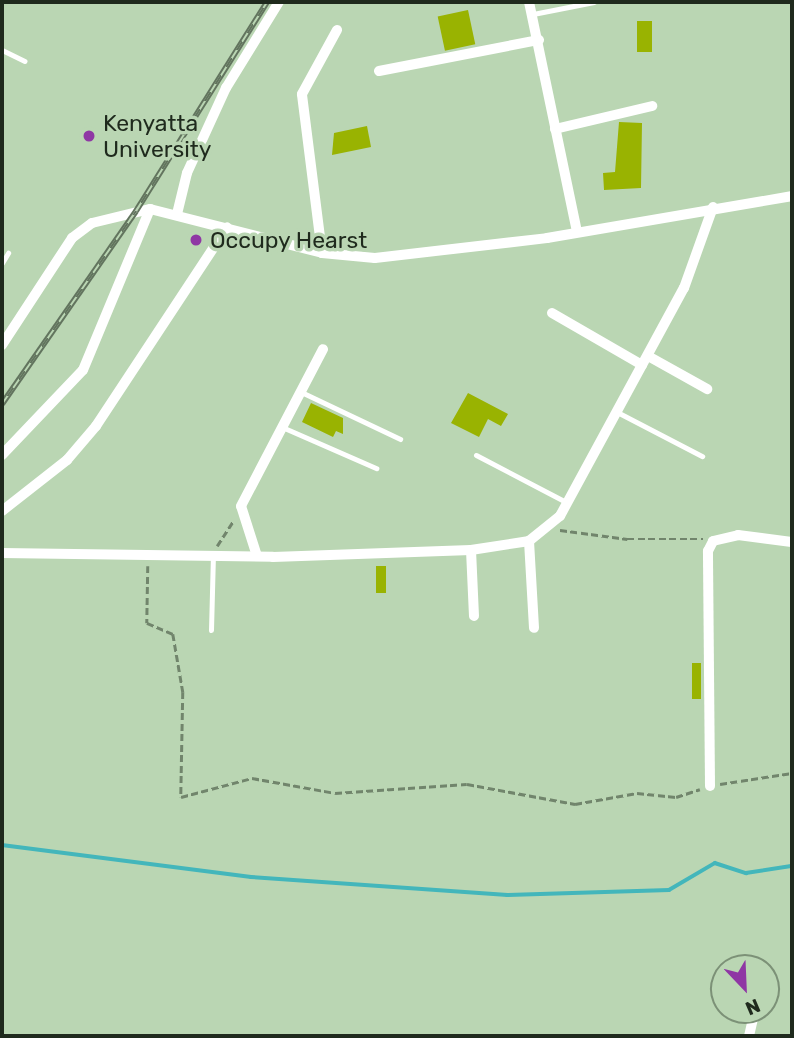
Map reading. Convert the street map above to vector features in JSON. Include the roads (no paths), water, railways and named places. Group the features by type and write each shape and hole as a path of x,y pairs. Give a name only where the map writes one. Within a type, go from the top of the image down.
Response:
{"street":[{"path":"177,214 187,173 226,88 279,2"},
{"path":"529,2 577,232"},
{"path":"322,253 302,94 337,30"},
{"path":"380,71 539,40"},
{"path":"555,130 652,106"},
{"path":"2,345 72,238 92,223 150,209 322,253 375,258 577,232 713,207 792,196"},
{"path":"2,553 257,556 471,550 529,541 550,529 617,412 694,266 713,207"},
{"path":"2,455 83,370 150,209"},
{"path":"2,511 67,460 96,426 227,227"},
{"path":"552,313 707,388"},
{"path":"257,556 239,515 296,390 323,349"},
{"path":"710,786 705,565 713,541 738,536 792,542"},
{"path":"529,541 534,628"},
{"path":"471,550 474,616"}],"lane":[{"path":"533,14 594,2"},
{"path":"2,50 25,61"},
{"path":"2,263 8,253"},
{"path":"296,390 400,439"},
{"path":"617,412 702,456"},
{"path":"279,425 376,468"},
{"path":"476,455 567,502"},
{"path":"211,631 213,555"}],"waterway":[{"path":"2,845 251,877 507,895 669,890 715,863 746,873 792,866"}],"railway":[{"path":"2,404 136,211 267,2"}],"place":[{"name":"Kenyatta University","path":"89,136"},
{"name":"Occupy Hearst","path":"196,240"}]}
